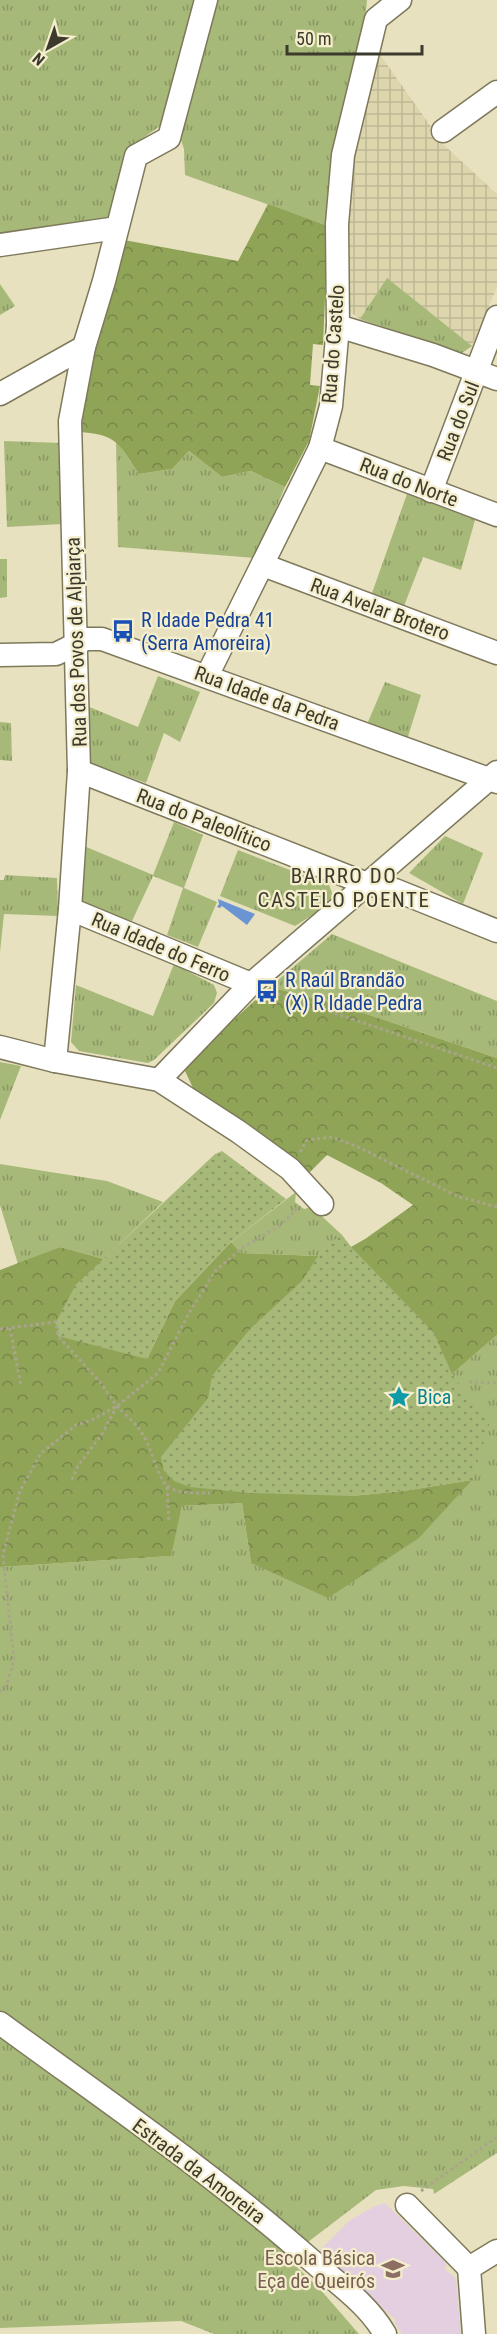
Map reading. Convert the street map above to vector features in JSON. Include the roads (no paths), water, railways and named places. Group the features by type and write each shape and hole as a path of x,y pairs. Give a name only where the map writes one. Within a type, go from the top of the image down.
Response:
{"street":[{"name":"Rua dos Povos de Alpiarça","path":"55,1060 70,909 79,771 70,421 84,347 136,156 169,138 206,0"},
{"name":"Rua do Castelo","path":"207,676 320,448 331,406 338,326 337,224 343,155 376,19 400,0"},
{"path":"443,131 497,92"},
{"path":"0,245 117,228"},
{"name":"Rua do Sul","path":"431,490 487,375 497,317"},
{"path":"338,326 433,355 487,375"},
{"path":"0,394 84,347"},
{"name":"Rua do Norte","path":"320,448 497,515"},
{"name":"Rua Avelar Brotero","path":"263,566 497,653"},
{"name":"Rua Idade da Pedra","path":"0,655 56,654 86,639 102,639 494,778"},
{"name":"Rua do Paleolítico","path":"79,771 367,884 395,890 497,931"},
{"path":"159,1080 251,984 494,778"},
{"name":"Rua Idade do Ferro","path":"70,909 251,984"},
{"path":"0,1047 159,1080 240,1132 290,1169 311,1204"},
{"name":"Estrada da Amoreira","path":"0,2023 261,2215 359,2303 376,2320 385,2334"},
{"path":"407,2205 469,2268 474,2334"},
{"path":"469,2268 497,2251"}],"water":[{"path":"218,899 255,914 247,925 222,906 217,907"}],"place":[{"name":"R Idade Pedra 41 (Serra Amoreira)","path":"123,631"},
{"name":"R Raúl Brandão (X) R Idade Pedra","path":"267,991"},
{"name":"Bica","path":"399,1397"},
{"name":"Escola Básica Eça de Queirós","path":"393,2269"}],"district":[{"name":"BAIRRO DO CASTELO POENTE","path":"344,888"}]}
